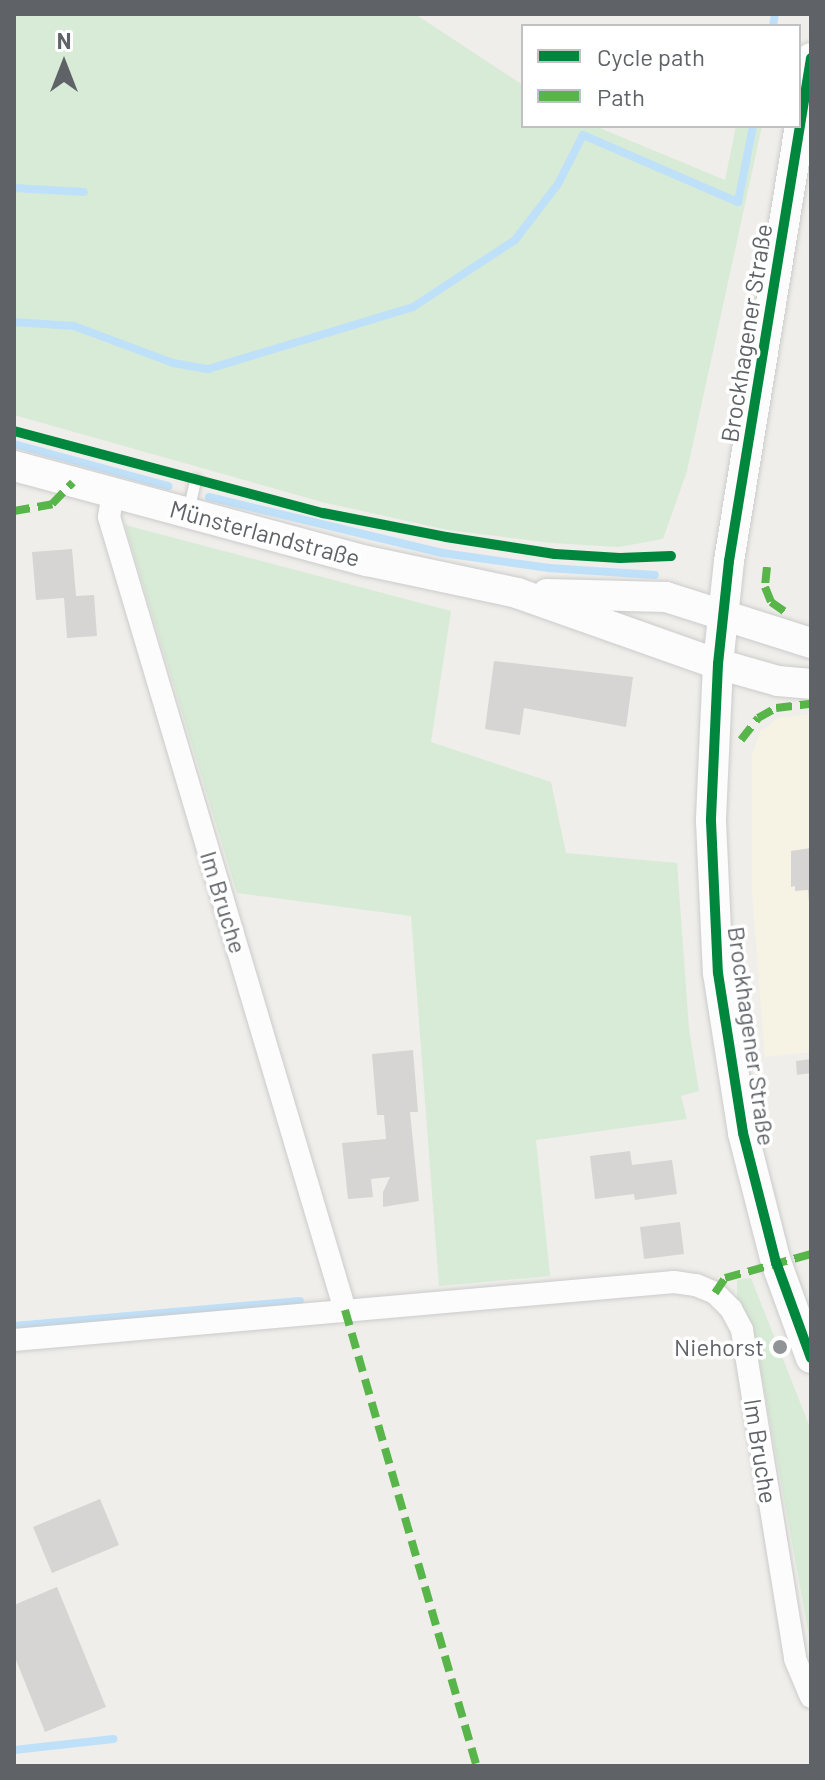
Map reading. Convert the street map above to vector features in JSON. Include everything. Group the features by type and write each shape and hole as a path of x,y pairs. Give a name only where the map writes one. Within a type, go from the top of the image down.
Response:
{"main road":[{"name":"Brockhagener Straße","path":"801,120 811,58"},
{"name":"Brockhagener Straße","path":"800,128 722,614 711,821 718,973 743,1133 776,1262 811,1358"},
{"name":"Münsterlandstraße","path":"14,466 367,561 517,593"},
{"path":"517,593 666,597 811,643"},
{"path":"517,593 718,664 778,681 811,684"}],"street":[{"name":"Im Bruche","path":"113,492 109,517 345,1310"},
{"name":"Im Bruche","path":"14,1340 674,1282 696,1285 715,1293 731,1309 742,1330 795,1659 811,1697"}],"lane":[{"path":"188,512 195,480"}],"shaded area":[{"path":"811,714 811,1052 765,1057 752,891 752,755 760,732 778,718"}],"green space":[{"path":"14,14 415,14 521,84 521,128 600,128 725,180 736,128 762,128 687,471 663,539 619,547 552,543 448,530 322,502 14,415"},
{"path":"125,525 451,611 431,742 551,782 566,853 677,863 689,1029 699,1091 681,1096 687,1119 536,1140 550,1276 439,1286 411,916 237,893"},
{"path":"751,1278 811,1430 811,1647 753,1328 737,1298 737,1280"}],"building":[{"path":"72,549 76,596 94,595 97,636 67,638 64,598 36,600 32,552"},
{"path":"494,661 633,677 626,727 524,708 520,735 485,729"},
{"path":"811,848 809,902 808,890 795,891 795,886 791,887 791,851"},
{"path":"413,1050 418,1112 410,1112 419,1201 383,1207 383,1192 390,1177 371,1179 373,1197 348,1199 342,1143 386,1139 384,1115 377,1115 372,1054"},
{"path":"811,1059 811,1073 797,1075 796,1061"},
{"path":"630,1151 632,1165 672,1160 677,1194 635,1200 634,1194 595,1199 590,1156"},
{"path":"680,1222 684,1254 644,1259 640,1227"},
{"path":"100,1499 119,1545 52,1573 33,1527"},
{"path":"57,1587 106,1707 45,1732 14,1655 14,1605"}],"waterway":[{"path":"773,24 775,14"},
{"path":"14,322 74,326 173,363 208,369 413,307 515,240 558,184 583,135 738,202 753,128"},
{"path":"14,188 84,192"},
{"path":"14,444 168,486"},
{"path":"209,497 443,553 549,568 655,575"},
{"path":"14,1326 300,1301"},
{"path":"14,1750 113,1739"}],"marked path":[{"path":"14,511 52,504 73,482"},
{"path":"767,567 765,587 771,602 788,614"},
{"path":"741,740 758,718 776,708 811,704"},
{"path":"715,1293 725,1278 811,1254"},
{"path":"345,1310 477,1766"}],"cycle path":[{"path":"801,119 811,58"},
{"path":"800,128 729,561 718,664 711,821 718,973 743,1133 776,1262 811,1358"},
{"path":"14,431 323,513 446,537 555,554 620,558 671,556"}],"place":[{"name":"Niehorst","path":"780,1347"}]}
